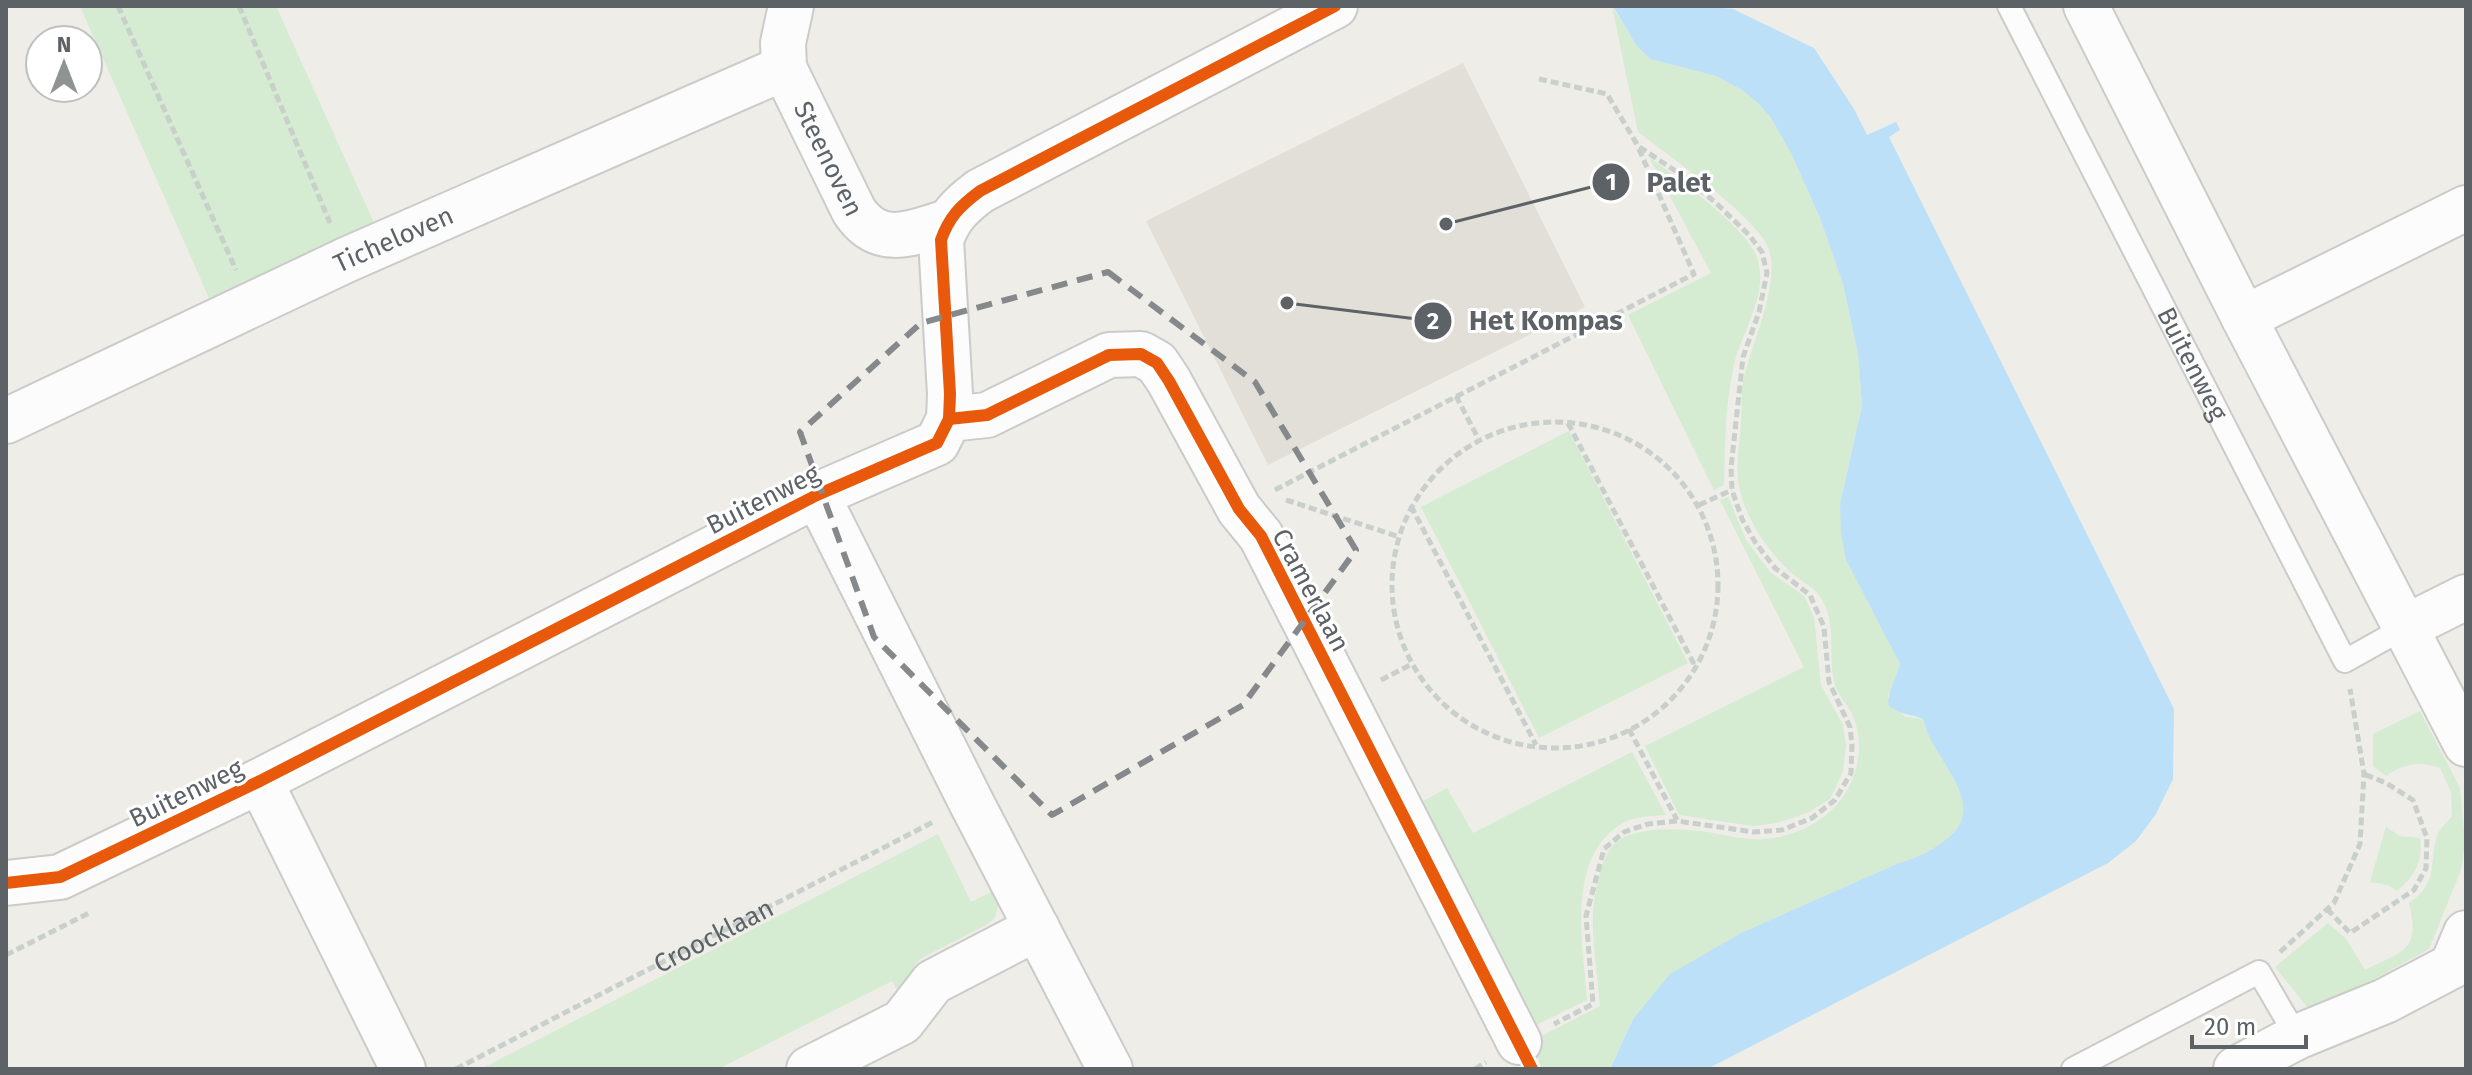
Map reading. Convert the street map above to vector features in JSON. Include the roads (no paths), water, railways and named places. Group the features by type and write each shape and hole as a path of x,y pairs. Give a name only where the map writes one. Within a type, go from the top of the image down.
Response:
{"street":[{"name":"Steenoven","path":"791,6 783,43 784,68 864,226 874,232 892,235 912,233 947,222"},
{"path":"949,419 941,240 947,222 958,207 980,191 1335,6"},
{"path":"2097,10 2244,318 2466,744"},
{"name":"Ticheloven","path":"6,421 251,303 784,68"},
{"path":"2244,318 2466,208"},
{"name":"Cramerlaan","path":"949,419 987,415 1109,355 1141,354 1157,363 1239,509 1261,536 1519,1042"},
{"name":"Buitenweg","path":"6,883 60,877 260,781 817,495 937,443 949,419"},
{"path":"817,495 971,802 1110,1069"},
{"path":"2404,628 2466,597"},
{"path":"260,781 403,1069"},
{"path":"809,1069 902,1022 933,982 1037,928"},
{"path":"2247,1066 2297,1037 2385,1001 2452,966 2466,933"}],"lane":[{"name":"Buitenweg","path":"2009,6 2345,661 2404,628"},
{"path":"2073,1069 2259,972 2297,1037"}],"water":[{"path":"1613,6 1733,9 1814,48 1854,109 1867,135 1896,122 1900,130 1889,137 2174,709 2173,779 2156,814 2136,841 2108,863 1707,1069 1610,1069 1633,1019 1670,974 1743,932 1928,851 1958,827 1963,813 1962,798 1923,719 1889,706 1890,690 1900,664 1846,560 1840,504 1862,406 1858,354 1843,284 1820,218 1791,153 1759,104 1742,90 1716,76 1650,59 1636,45"}],"place":[{"name":"Palet","path":"1446,224"},
{"name":"Het Kompas","path":"1287,303"}]}
